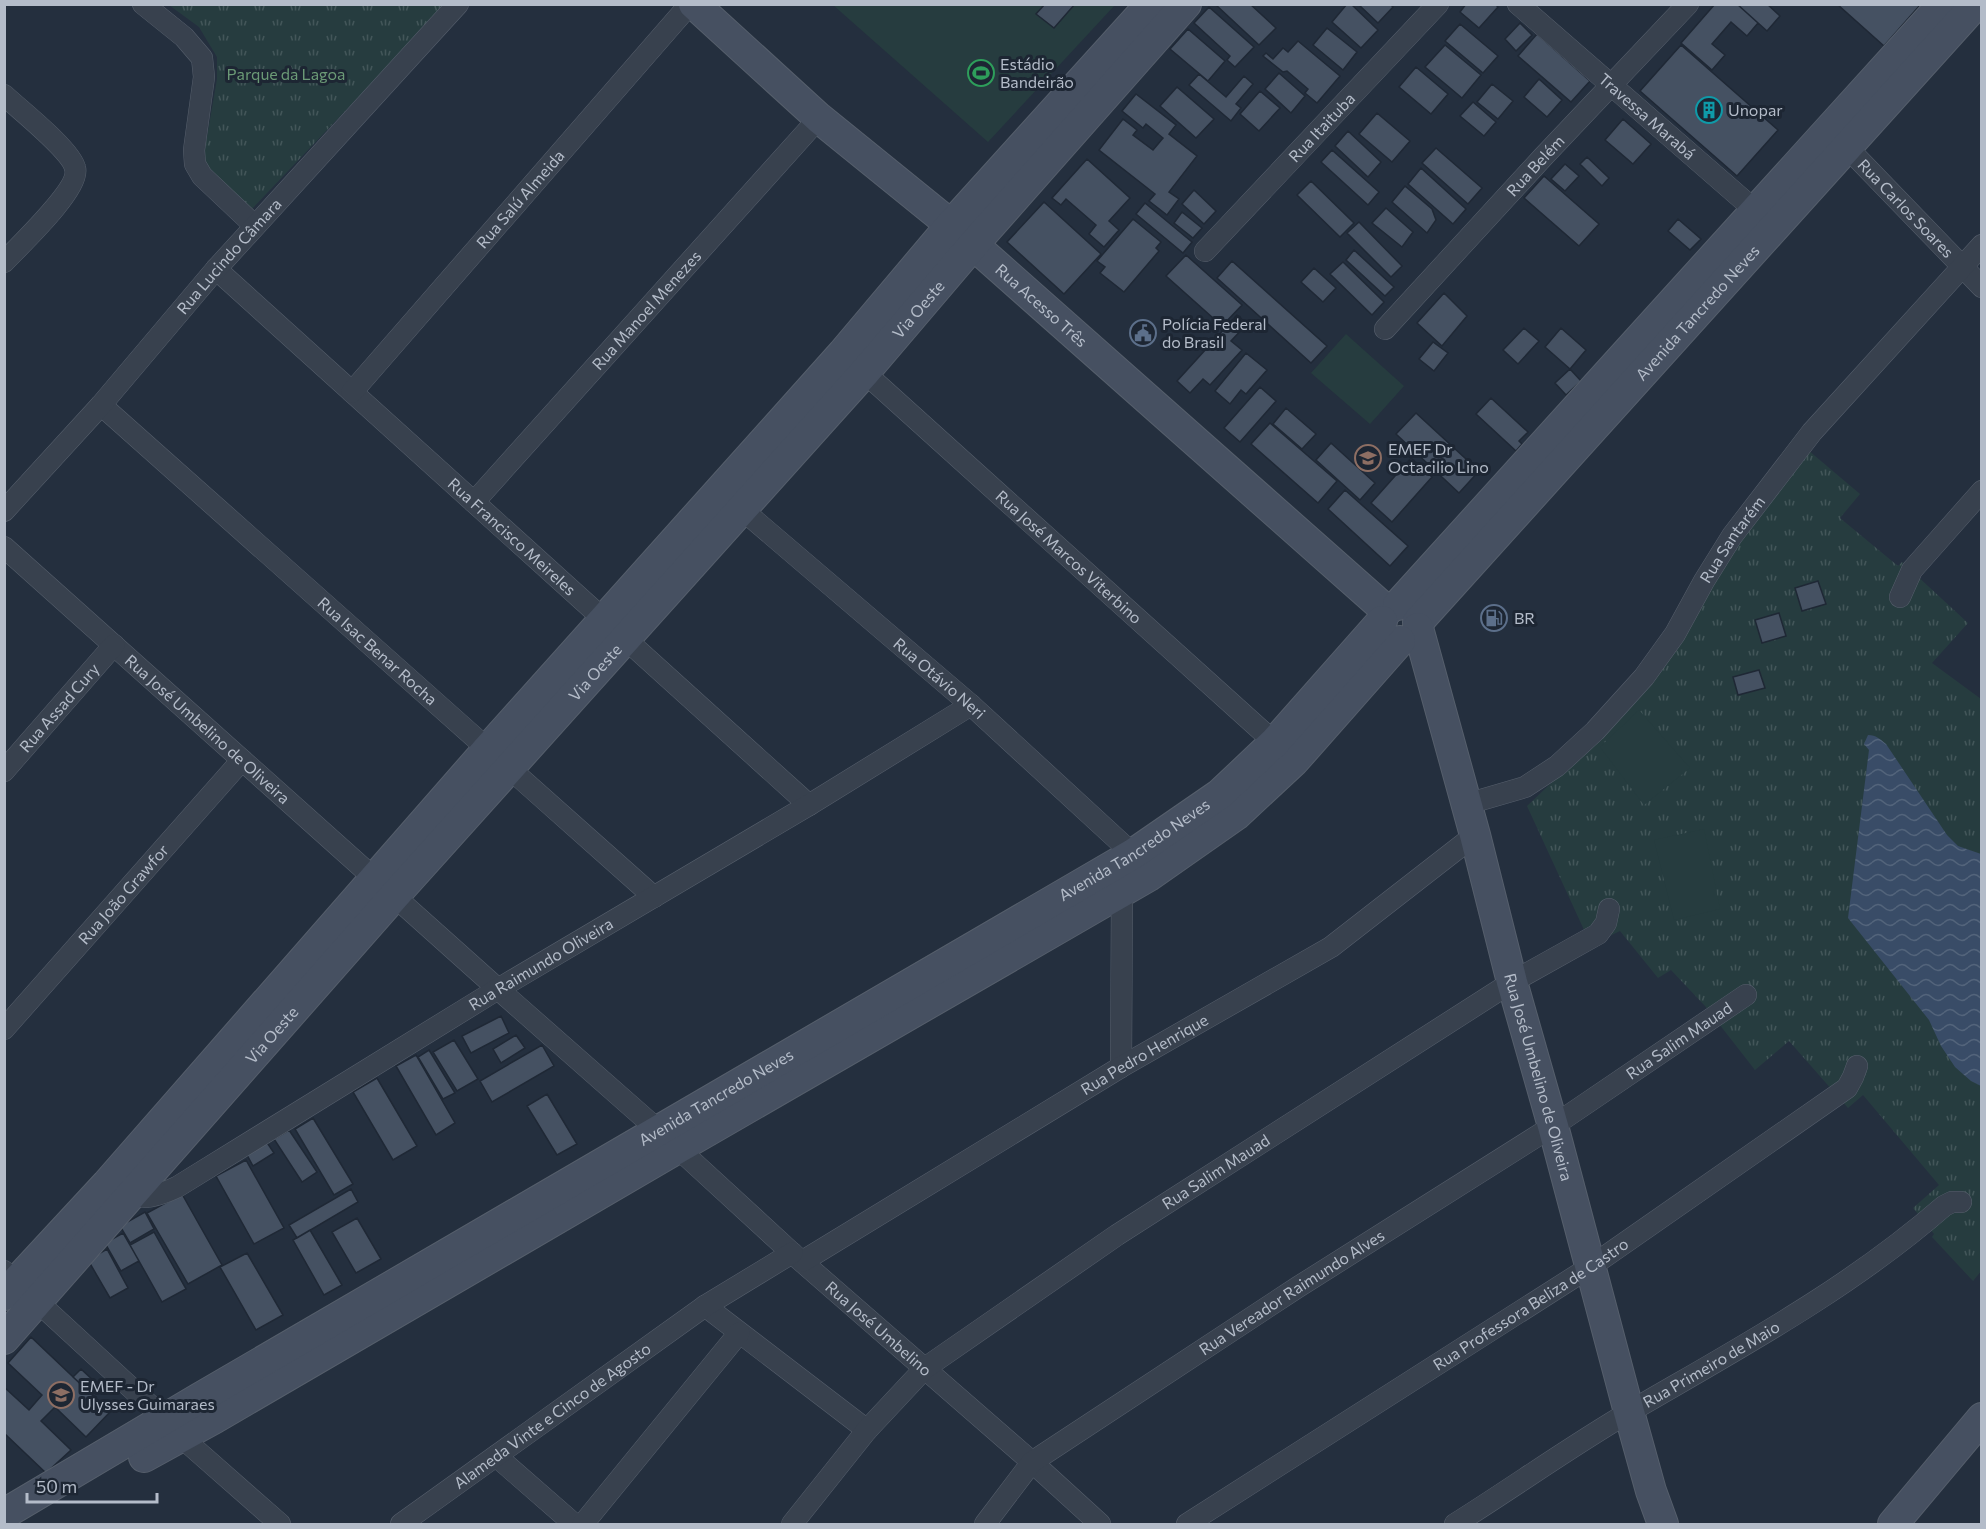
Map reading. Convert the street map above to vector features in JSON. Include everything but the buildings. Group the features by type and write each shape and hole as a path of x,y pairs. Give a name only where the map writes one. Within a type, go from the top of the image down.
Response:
{"street":[{"path":"143,4 184,37 201,57 204,76 194,150 195,164 202,176 255,226"},
{"name":"Rua Lucindo Câmara","path":"4,511 101,405 216,269 458,4"},
{"name":"Rua Acesso Três","path":"692,4 819,118 951,225 1401,624 1426,664"},
{"name":"Rua Salú Almeida","path":"352,392 692,4"},
{"name":"Via Oeste","path":"4,1339 15,1288 119,1189 626,640 843,353 951,225 1151,4"},
{"name":"Via Oeste","path":"393,894 488,749 604,620 864,373 973,245 1186,4"},
{"name":"Rua Itaituba","path":"1205,251 1438,4"},
{"name":"Travessa Marabá","path":"1518,4 1765,219"},
{"name":"Rua Belém","path":"1385,329 1688,4"},
{"name":"Avenida Tancredo Neves","path":"1838,139 1943,4"},
{"name":"Avenida Tancredo Neves","path":"4,1515 173,1428 214,1418 668,1139 1141,865 1236,815 1285,752 1838,139 1977,4"},
{"path":"4,262 60,202 75,177 75,168 67,154 9,108"},
{"name":"Rua Manoel Menezes","path":"474,502 819,118"},
{"name":"Rua Carlos Soares","path":"1838,139 1982,287"},
{"name":"Rua Santarém","path":"1467,804 1524,787 1557,766 1602,723 1644,677 1675,634 1732,536 1812,432 1982,244"},
{"name":"Rua Francisco Meireles","path":"216,269 809,805"},
{"name":"Rua José Marcos Viterbino","path":"843,353 1285,752"},
{"name":"Rua Isac Benar Rocha","path":"101,405 654,897"},
{"path":"1900,597 1912,570 1982,490"},
{"name":"Rua Otávio Neri","path":"731,499 971,705 1141,865"},
{"name":"Rua José Umbelino de Oliveira","path":"4,547 498,990"},
{"name":"Rua Assad Cury","path":"4,771 114,645"},
{"name":"Rua José Umbelino de Oliveira","path":"1426,664 1467,804 1512,982 1553,1126 1629,1413 1651,1491 1663,1524"},
{"name":"Rua Raimundo Oliveira","path":"119,1189 144,1198 156,1197 177,1187 498,990 809,805 971,705"},
{"name":"Rua João Grawfor","path":"4,1029 242,760"},
{"name":"Rua Pedro Henrique","path":"798,1257 1121,1067 1331,947 1475,835"},
{"name":"Avenida Tancredo Neves","path":"668,1139 1122,893 1141,865"},
{"path":"1121,1067 1122,893"},
{"name":"Rua Salim Mauad","path":"792,1524 867,1430 925,1368 1118,1235 1512,982 1598,934 1606,923 1610,909"},
{"name":"Rua José Umbelino","path":"498,990 1100,1524"},
{"name":"Rua Salim Mauad","path":"1553,1126 1746,995"},
{"name":"Rua Professora Beliza de Castro","path":"1187,1524 1590,1267 1847,1088 1857,1066"},
{"name":"Rua Vereador Raimundo Alves","path":"985,1524 1032,1462 1298,1287 1553,1126"},
{"name":"Rua Primeiro de Maio","path":"1455,1524 1629,1413 1785,1322 1846,1282 1944,1206 1952,1202 1961,1202"},
{"name":"Alameda Vinte e Cinco de Agosto","path":"400,1524 705,1306 798,1257"},
{"path":"15,1288 280,1524"},
{"path":"705,1306 867,1430"},
{"path":"583,1524 739,1333"},
{"path":"1893,1524 1982,1418"},
{"name":"Avenida Tancredo Neves","path":"27,1524 173,1428"},
{"path":"495,1456 574,1524"}],"green space":[{"name":"Parque da Lagoa","path":"169,5 446,5 250,211 207,171 204,154 217,79 217,57 199,27"},
{"name":"Estádio Bandeirão","path":"833,5 1115,5 988,142"},
{"path":"1346,334 1404,386 1370,424 1311,373"},
{"path":"1808,450 1860,494 1840,518 1898,566 1902,562 1968,623 1932,663 1981,699 1982,1270 1973,1281 1932,1237 1934,1234 1913,1208 1939,1185 1863,1095 1848,1108 1789,1041 1755,1070 1705,1006 1671,970 1658,978 1620,931 1591,945 1527,806 1609,728 1732,544"},
{"path":"1639,710 1690,768 1644,805 1600,747"},
{"path":"1704,829 1720,909 1674,920 1654,840"}],"water":[{"path":"1868,735 1886,744 1947,835 1958,846 1981,854 1981,1086 1971,1081 1955,1067 1941,1046 1929,1020 1848,918 1869,750 1864,744"}],"place":[{"name":"Estádio Bandeirão","path":"981,73"},
{"name":"Unopar","path":"1709,110"},
{"name":"Polícia Federal do Brasil","path":"1143,333"},
{"name":"EMEF Dr Octacilio Lino","path":"1368,458"},
{"name":"BR","path":"1494,618"},
{"name":"EMEF - Dr Ulysses Guimaraes","path":"61,1395"}]}
